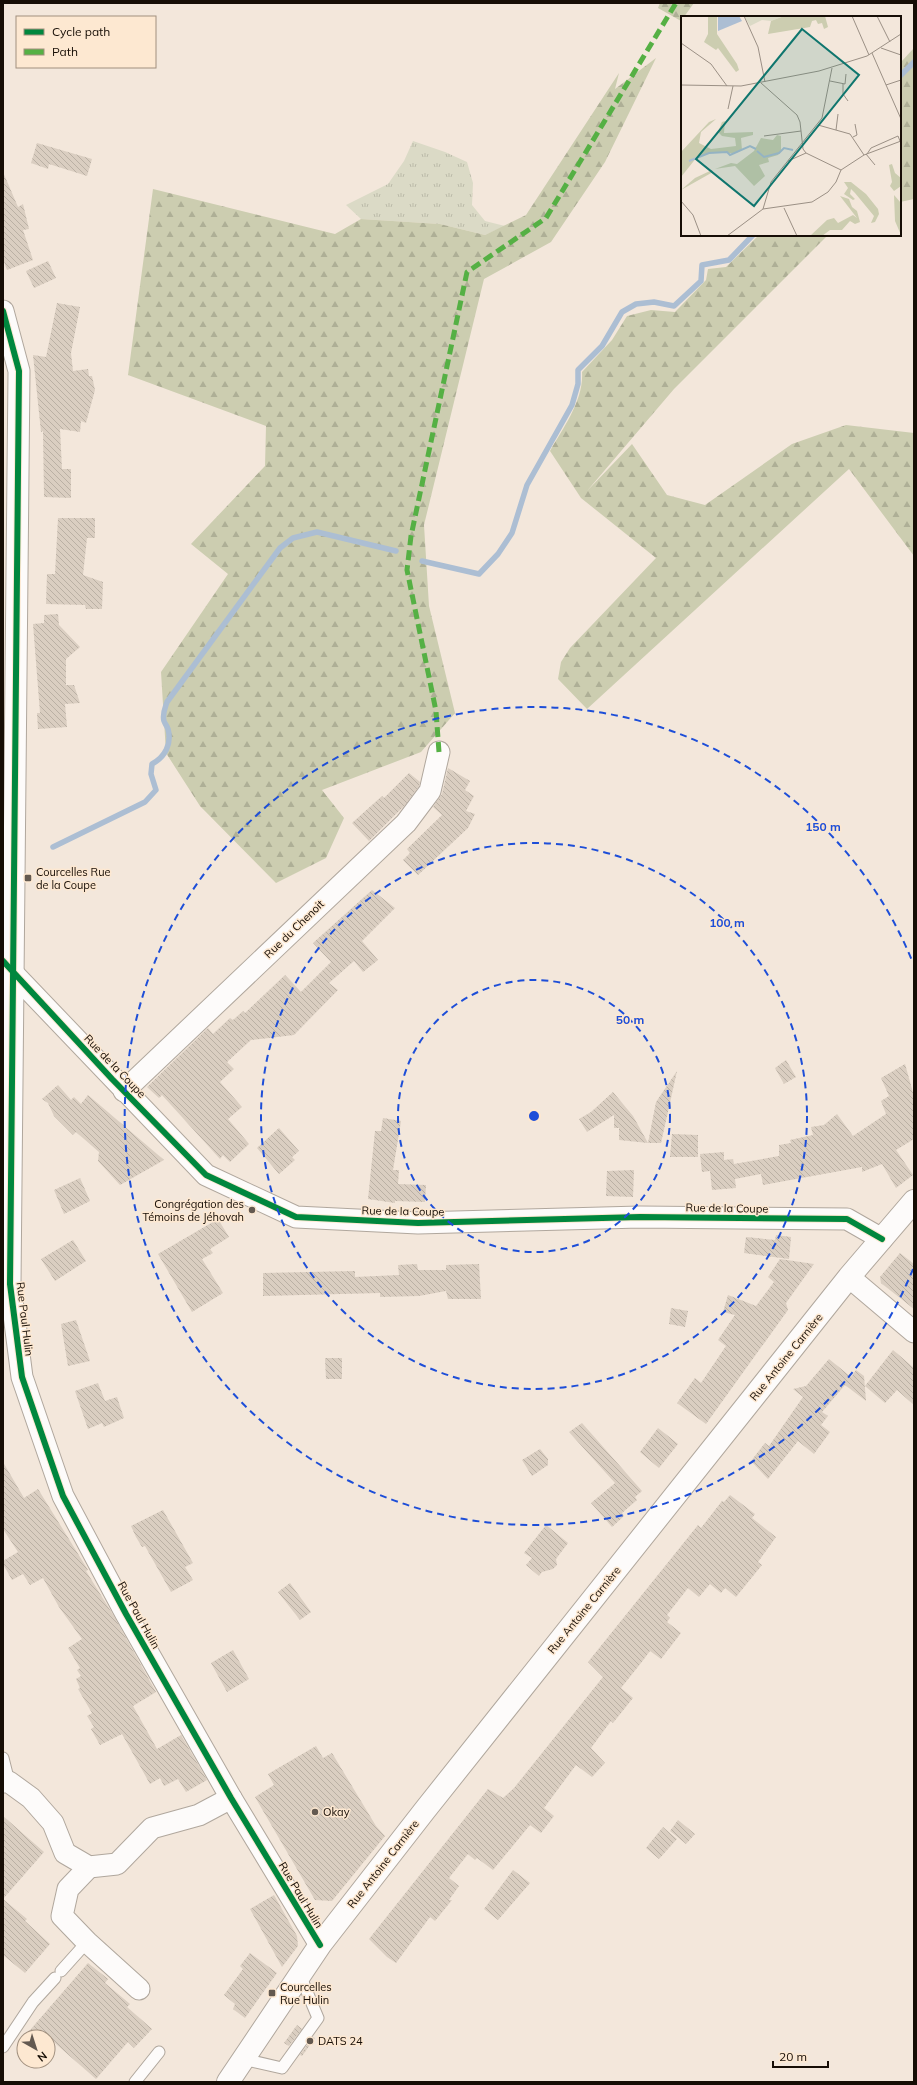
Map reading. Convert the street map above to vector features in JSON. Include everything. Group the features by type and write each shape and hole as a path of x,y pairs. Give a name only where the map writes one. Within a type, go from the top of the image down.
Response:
{"main road":[{"name":"Rue Antoine Carnière","path":"228,2082 320,1945 425,1810 849,1277 914,1201"}],"street":[{"name":"Rue Paul Hulin","path":"3,311 19,370 16,698 8,968 6,1285 22,1377 63,1496 126,1614 231,1798 320,1945"},
{"path":"3,723 16,698"},
{"name":"Rue du Chenoit","path":"124,1091 406,823 430,791 439,752"},
{"name":"Rue de la Coupe","path":"8,968 206,1175 296,1217 418,1223 640,1217 847,1219 882,1239"},
{"path":"849,1277 914,1332"},
{"path":"6,1782 32,1798 53,1822 65,1853 89,1867 116,1864 152,1828 199,1815 231,1798"},
{"path":"89,1867 68,1889 62,1916 86,1942 139,1989"}],"lane":[{"path":"3,1758 6,1782"},
{"path":"3,2047 33,2002 86,1942"},
{"path":"243,2059 282,2068 318,2018 300,1975"},
{"path":"135,2082 158,2052"}],"green space":[{"path":"660,3 694,3 685,16 681,16 681,21 658,8"},
{"path":"914,48 914,199 901,202 901,62"},
{"path":"656,58 605,162 551,242 484,279 424,525 429,606 455,713 421,752 322,790 344,818 326,858 276,883 200,806 166,753 161,672 228,574 191,544 265,466 266,426 128,375 153,189 335,234 361,219 440,224 485,235 526,215 619,73 615,89"},
{"path":"413,141 445,152 467,162 473,183 472,205 485,221 505,226 485,235 440,224 361,219 346,205 388,184 404,161"},
{"path":"758,236 827,236 674,389 587,491 632,444 667,495 705,505 792,444 846,425 914,433 914,556 849,469 587,709 558,679 561,662 570,648 656,558 581,498 550,451 572,413 580,393 582,372 612,340 627,316 651,310 675,312 706,280 708,269 726,267"}],"building":[{"path":"37,143 92,159 87,176 49,164 48,169 31,163"},
{"path":"3,172 18,207 23,204 29,229 23,230 33,260 7,270 3,259"},
{"path":"48,261 56,278 34,288 26,271"},
{"path":"57,303 80,307 71,353 73,371 88,369 89,376 92,376 95,390 86,423 81,421 80,432 60,429 62,469 71,469 71,498 44,497 43,431 41,432 33,355 46,357"},
{"path":"58,518 95,518 95,538 87,538 83,575 103,582 102,609 86,609 85,605 46,604 47,574 55,574"},
{"path":"58,614 59,625 80,647 66,659 66,685 74,685 80,703 65,704 67,727 38,729 37,713 40,713 33,624 44,623 44,615"},
{"path":"448,768 470,781 465,790 474,796 466,811 475,814 468,828 418,875 403,860 410,853 407,849 442,815 433,807 442,794"},
{"path":"409,773 420,782 419,786 405,805 369,841 352,823 382,796 384,798"},
{"path":"372,890 395,908 362,941 378,960 363,972 354,961 329,983 338,990 294,1035 251,1040 227,1062 234,1069 220,1082 242,1107 228,1119 249,1144 230,1162 223,1155 220,1159 162,1095 159,1098 147,1087 208,1028 213,1034 230,1018 233,1020 243,1011 245,1013 285,975 301,992 331,962 313,943"},
{"path":"786,1060 796,1077 784,1084 775,1068"},
{"path":"905,1064 914,1096 914,1139 896,1150 913,1175 896,1188 882,1164 862,1172 862,1167 763,1185 761,1174 735,1179 736,1188 712,1190 710,1171 702,1172 700,1154 724,1152 724,1160 733,1159 734,1164 779,1156 779,1145 791,1143 790,1140 813,1135 811,1127 824,1125 837,1114 853,1136 886,1114 881,1101 889,1096 881,1078"},
{"path":"677,1071 661,1143 648,1143 656,1102"},
{"path":"58,1085 71,1100 74,1097 81,1104 88,1095 164,1160 120,1185 98,1161 99,1152 76,1132 73,1135 54,1116 48,1103 42,1099"},
{"path":"613,1092 633,1116 648,1143 619,1140 619,1128 614,1128 614,1115 587,1132 579,1119 591,1112"},
{"path":"383,1118 401,1121 393,1170 399,1170 398,1184 426,1185 425,1202 395,1201 395,1203 368,1199 375,1131 381,1131"},
{"path":"279,1128 299,1151 292,1157 295,1160 279,1174 257,1148"},
{"path":"672,1134 698,1135 698,1157 670,1157"},
{"path":"634,1170 633,1197 606,1196 607,1171"},
{"path":"80,1178 90,1201 64,1214 54,1190"},
{"path":"218,1219 229,1237 210,1249 213,1253 202,1259 223,1293 192,1312 158,1254"},
{"path":"776,1235 791,1237 789,1259 744,1253 746,1237 775,1240"},
{"path":"73,1240 86,1261 55,1281 41,1259"},
{"path":"900,1253 914,1264 914,1309 881,1283 880,1277"},
{"path":"780,1259 814,1264 786,1303 788,1310 706,1424 677,1403 695,1378 701,1383 726,1346 718,1340 735,1315 723,1312 728,1295 756,1306 774,1282 768,1277"},
{"path":"417,1264 418,1270 446,1270 446,1265 479,1264 481,1299 448,1299 446,1291 419,1296 380,1297 380,1293 263,1296 263,1273 355,1271 355,1277 399,1275 398,1265"},
{"path":"671,1308 688,1311 685,1327 669,1324"},
{"path":"76,1320 90,1361 68,1366 61,1324"},
{"path":"893,1350 914,1368 914,1405 897,1390 885,1403 865,1386"},
{"path":"325,1358 342,1358 342,1379 326,1379"},
{"path":"829,1359 851,1377 856,1370 864,1376 866,1401 845,1385 822,1412 828,1416 821,1425 830,1432 814,1454 798,1441 768,1479 751,1461 765,1443 769,1446 803,1397 793,1389 806,1386"},
{"path":"98,1383 105,1401 117,1397 124,1418 104,1427 102,1423 88,1429 75,1391"},
{"path":"582,1423 642,1491 635,1497 637,1500 622,1513 624,1516 612,1527 591,1503 615,1483 569,1432"},
{"path":"658,1428 678,1444 659,1468 640,1452"},
{"path":"540,1449 548,1459 548,1465 532,1476 522,1460"},
{"path":"3,1462 24,1498 38,1489 88,1570 86,1571 112,1613 156,1692 133,1706 157,1749 181,1735 207,1780 186,1792 178,1779 164,1786 160,1778 150,1784 122,1734 100,1745 91,1729 94,1727 87,1716 92,1713 78,1689 80,1688 76,1679 81,1676 77,1670 80,1668 68,1648 82,1639 59,1607 43,1578 30,1585 23,1574 12,1580 3,1564 3,1561 18,1552 3,1529"},
{"path":"730,1495 755,1514 752,1518 776,1537 758,1562 762,1565 736,1597 725,1588 721,1593 710,1584 699,1597 688,1588 667,1615 670,1618 667,1622 681,1633 661,1659 650,1651 621,1688 633,1698 613,1723 611,1721 591,1748 605,1763 592,1777 576,1765 544,1808 554,1816 541,1833 530,1825 493,1870 477,1858 475,1860 468,1854 449,1878 459,1886 449,1900 452,1900 435,1921 430,1917 396,1963 387,1957 369,1939 488,1789 503,1798 514,1788 603,1677 588,1662 698,1525 701,1528 722,1501 724,1502"},
{"path":"163,1510 193,1563 185,1567 193,1580 171,1592 145,1546 142,1547 131,1526"},
{"path":"546,1525 568,1543 556,1559 557,1565 553,1569 542,1572 539,1576 526,1565 532,1558 524,1553"},
{"path":"290,1583 311,1612 300,1620 278,1592"},
{"path":"233,1650 249,1679 227,1692 211,1663"},
{"name":"Okay","path":"316,1746 323,1758 332,1753 376,1826 385,1836 332,1901 315,1900 255,1797 274,1785 268,1774"},
{"path":"3,1816 44,1852 3,1899"},
{"path":"678,1820 695,1834 686,1844 670,1831"},
{"path":"663,1827 677,1839 659,1859 646,1848"},
{"path":"513,1870 530,1883 498,1920 484,1909"},
{"path":"274,1895 297,1936 298,1946 282,1967 250,1909"},
{"path":"3,1899 27,1919 25,1921 50,1944 25,1973 3,1955"},
{"path":"250,1953 277,1973 245,2018 233,2009 235,2004 224,1995 243,1969 240,1966"},
{"path":"88,1963 108,1979 105,1983 130,2004 127,2007 152,2029 134,2048 128,2042 96,2079 56,2044 56,2029 31,2029"},
{"path":"297,2025 302,2029 289,2046 284,2043"},
{"path":"313,2037 315,2038 302,2056 300,2055"}],"waterway":[{"path":"901,75 914,62"},
{"path":"422,561 479,574 498,554 512,533 527,485 572,405 578,384 578,370 602,346 622,312 636,304 654,302 674,306 701,281 702,265 729,260 752,236"},
{"path":"53,847 145,802 156,790 151,774 152,764 161,758 168,745 168,729 163,716 167,702 280,548 293,538 317,532 396,551"}],"marked path":[{"path":"439,752 436,711 407,570 411,536 467,272 546,218 676,3"}],"cycle path":[{"path":"3,311 19,371 10,1284 22,1377 63,1496 126,1614 231,1798 320,1945"},
{"path":"3,961 112,1079 206,1175 296,1217 418,1223 640,1217 847,1219 882,1239"}],"place":[{"name":"Courcelles Rue de la Coupe","path":"28,878"},
{"name":"Congrégation des Témoins de Jéhovah","path":"252,1210"},
{"name":"Okay","path":"315,1812"},
{"name":"Courcelles Rue Hulin","path":"272,1993"},
{"name":"DATS 24","path":"310,2041"}]}
